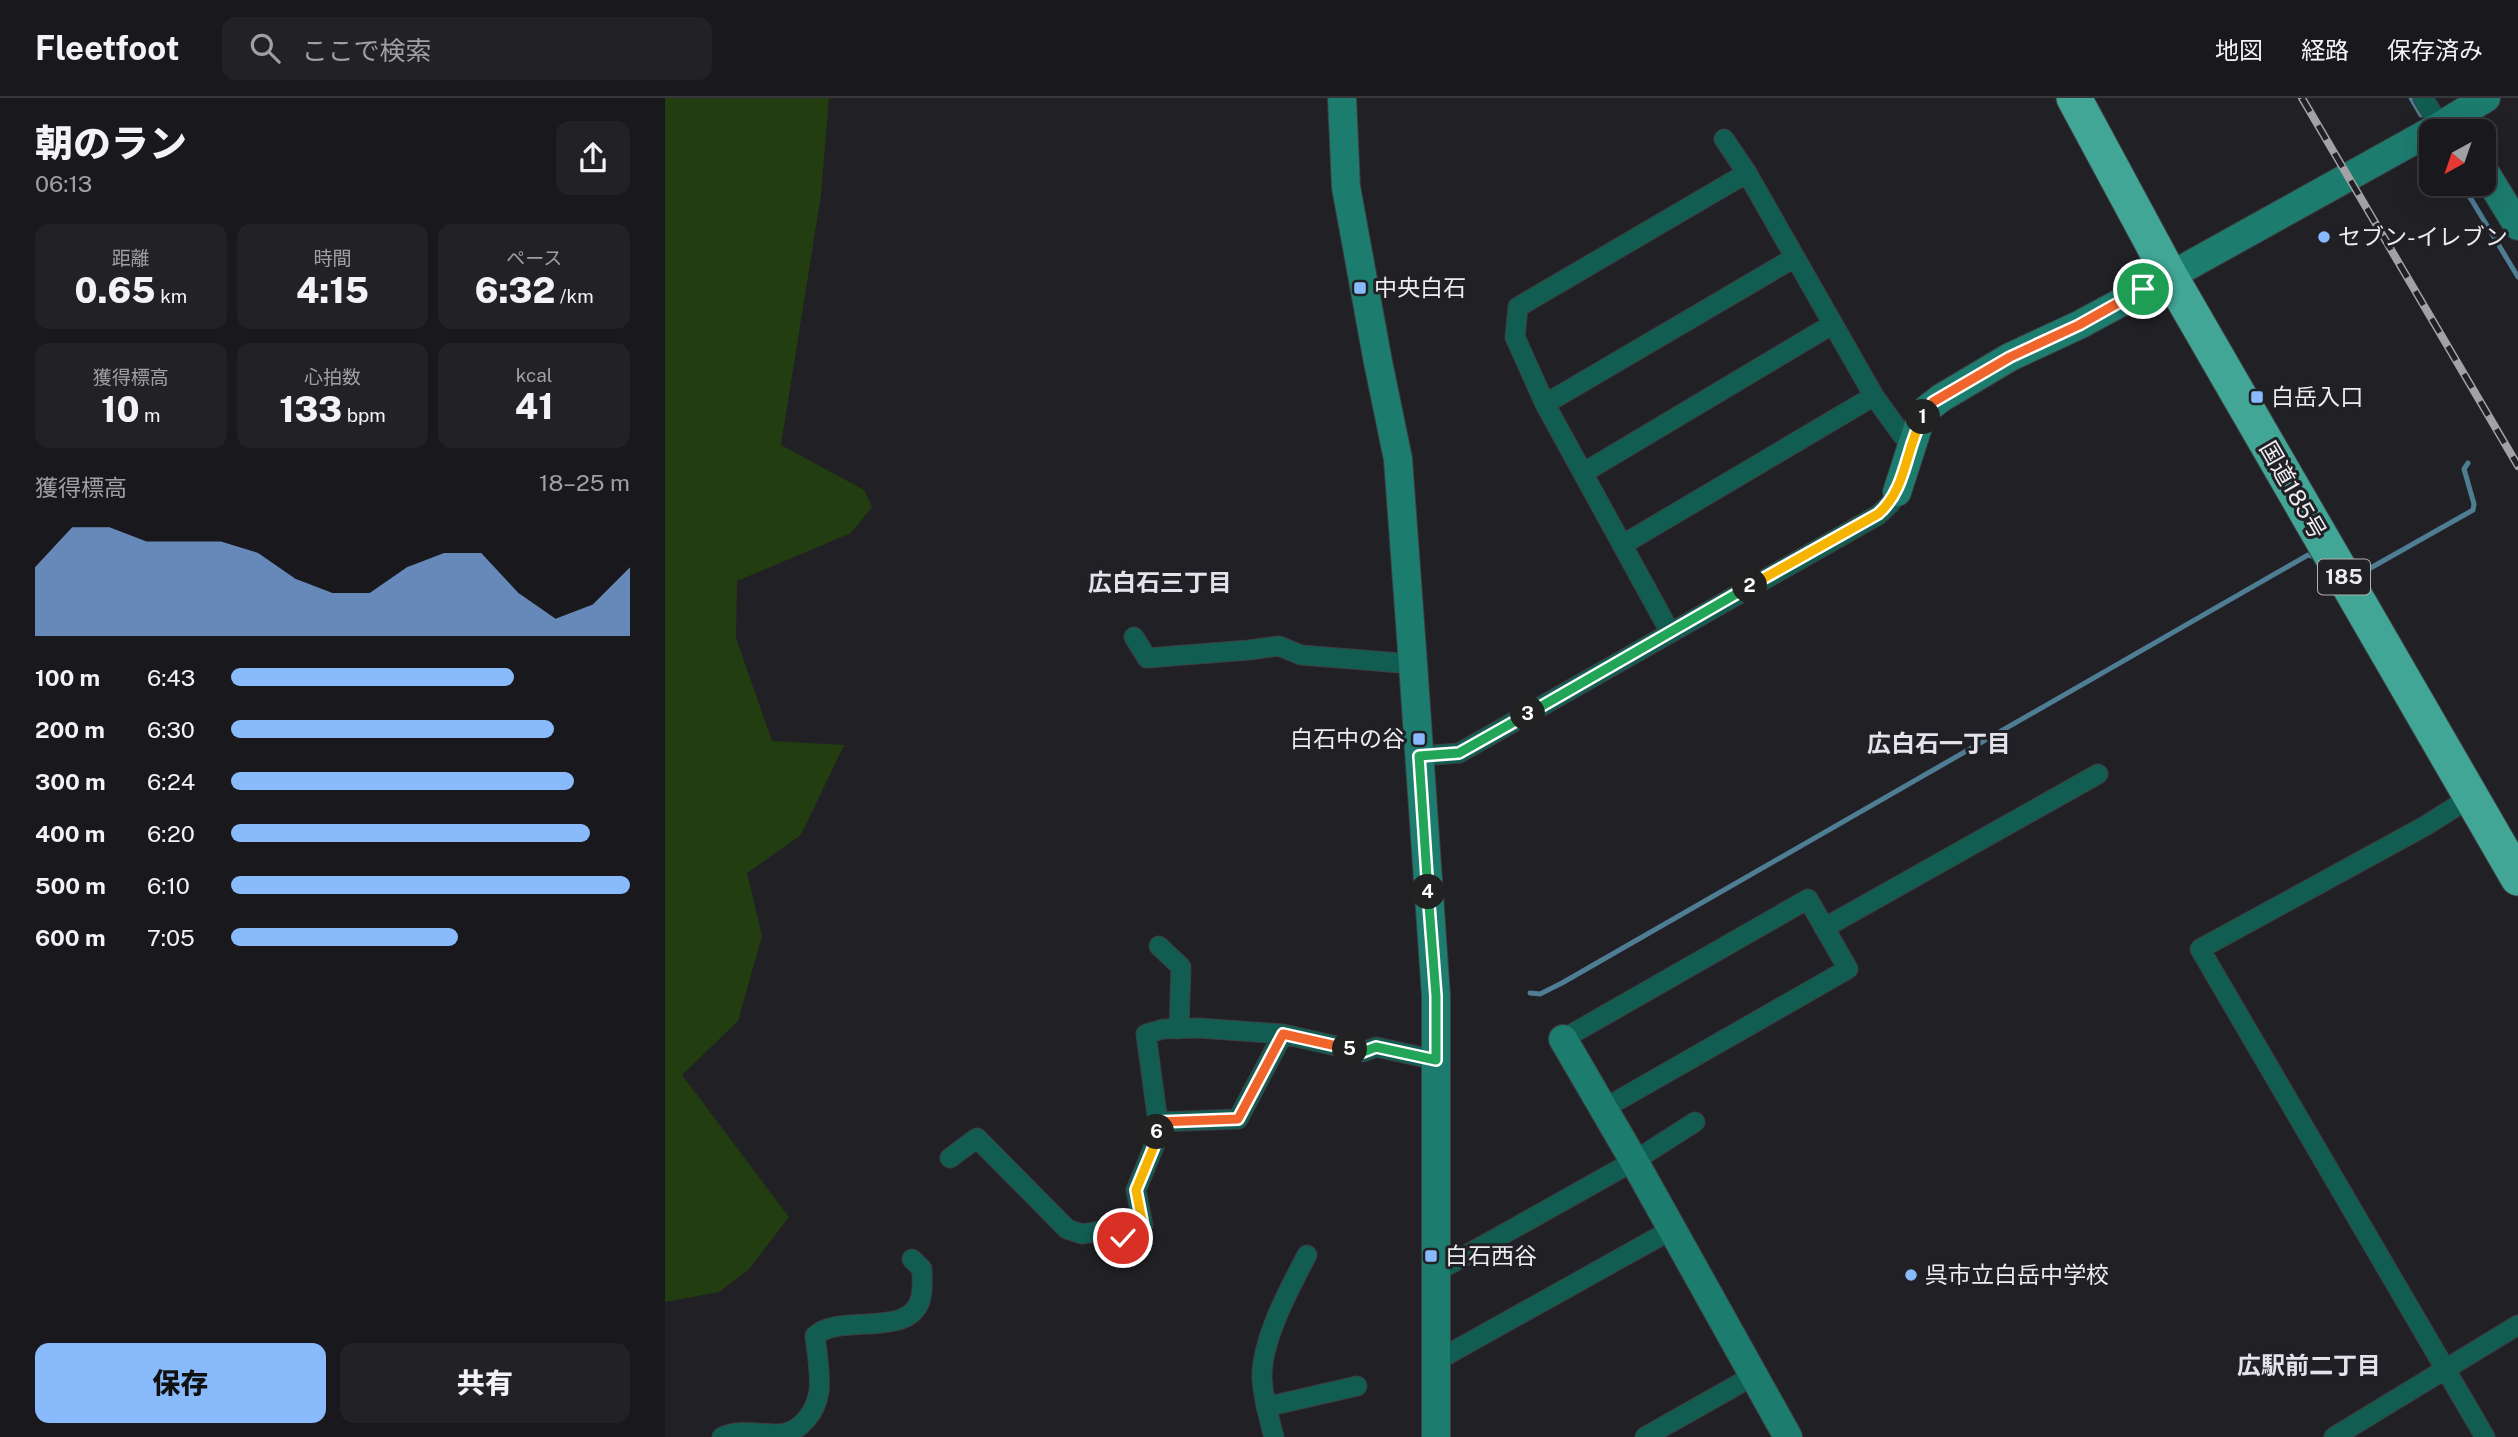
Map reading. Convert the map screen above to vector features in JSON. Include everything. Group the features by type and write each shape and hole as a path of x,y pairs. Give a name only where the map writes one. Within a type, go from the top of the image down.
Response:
{"highway":[{"name":"国道185号","path":"2074,98 2170,276 2518,878"}],"street":[{"path":"1342,98 1346,187 1398,459 1413,664 1436,996 1436,1437"},
{"path":"2423,98 2445,119"},
{"path":"2459,119 2486,98"},
{"path":"1724,139 1747,173 1874,396 1902,435 1913,441"},
{"path":"1419,756 1459,753 1878,514 1890,504 1897,492 1913,441 1927,409 1941,398 2010,357 2079,325 2419,142"},
{"path":"1670,632 1545,404 1515,337 1518,307 1747,173"},
{"path":"2496,190 2518,226"},
{"path":"1545,404 1794,258"},
{"path":"1583,472 1833,324"},
{"path":"1622,545 1874,396"},
{"path":"1134,637 1147,658 1279,646 1301,656 1413,664"},
{"path":"1825,928 2098,774"},
{"path":"2471,797 2425,826 2200,949 2485,1437"},
{"path":"1603,1109 1848,969 1808,899 1563,1039 1788,1437"},
{"path":"1159,946 1181,967 1179,1029"},
{"path":"950,1158 977,1138 1067,1229 1082,1234 1112,1229 1123,1238 1137,1235 1143,1226 1136,1190 1155,1144 1158,1122 1146,1034 1163,1029 1199,1028 1283,1034 1363,1052 1376,1047 1436,1060"},
{"path":"1158,1122 1238,1119 1283,1034"},
{"path":"1436,1272 1634,1161 1695,1122"},
{"path":"1436,1361 1671,1230"},
{"path":"1274,1437 1266,1407 1262,1374 1283,1302 1307,1255"},
{"path":"722,1437 744,1432 793,1432 804,1424 819,1392 815,1336 821,1330 834,1327 899,1320 915,1310 921,1298 922,1269 912,1259"},
{"path":"2334,1437 2518,1325"},
{"path":"1645,1437 1753,1376"},
{"path":"1266,1407 1357,1386"}],"green space":[{"path":"665,98 829,98 821,195 781,445 864,490 872,507 851,533 737,581 736,638 772,741 844,745 801,835 747,873 762,936 738,1021 682,1075 789,1217 749,1269 719,1292 665,1302"}],"waterway":[{"path":"2411,98 2421,115"},
{"path":"2469,196 2518,277"},
{"path":"2353,566 2367,570 2473,510 2474,504 2464,469 2468,463"},
{"path":"1530,993 1540,994 1562,983 2308,555 2316,557"}],"railway":[{"path":"2302,98 2518,466"}],"place":[{"name":"セブン-イレブン","path":"2324,237"},
{"name":"中央白石","path":"1360,288"},
{"name":"白岳入口","path":"2257,397"},
{"name":"白石中の谷","path":"1419,739"},
{"name":"白石西谷","path":"1431,1256"},
{"name":"呉市立白岳中学校","path":"1911,1275"}],"district":[{"name":"広白石三丁目","path":"1160,583"},
{"name":"広白石一丁目","path":"1939,744"},
{"name":"広駅前二丁目","path":"2309,1366"}],"route":[{"path":"1123,1238 1137,1235 1143,1226 1136,1190 1155,1144 1158,1122 1238,1119 1283,1034 1363,1052 1376,1047 1436,1060 1436,996 1419,756 1459,753 1878,514 1890,504 1897,492 1919,424 1933,402 2010,357 2079,325 2143,289"}]}
